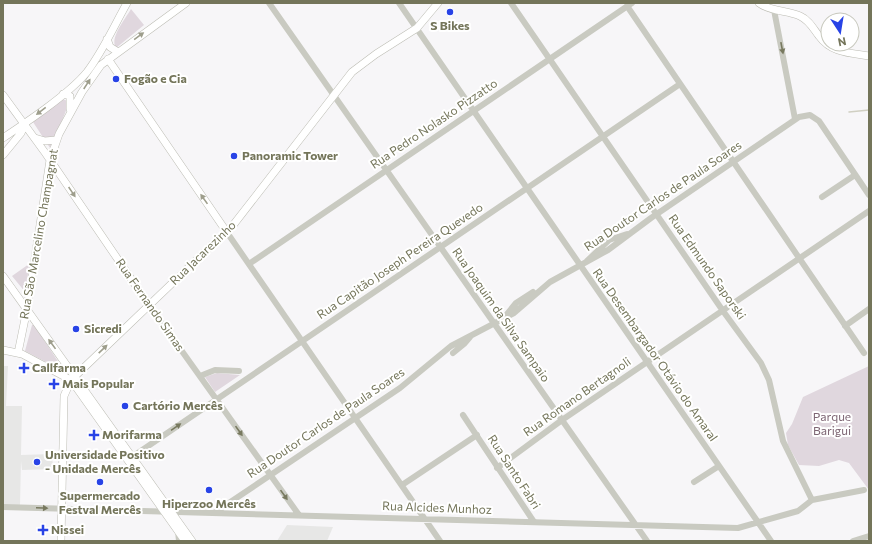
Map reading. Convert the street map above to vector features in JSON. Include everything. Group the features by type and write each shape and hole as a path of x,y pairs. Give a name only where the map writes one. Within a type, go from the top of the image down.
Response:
{"main road":[{"path":"3,138 25,124 63,94 86,72 97,56 127,3"},
{"name":"Rua São Marcelino Champagnat","path":"18,353 27,309 46,182 50,160 56,140 88,82 108,59 186,3"},
{"name":"Rua Jacarezinho","path":"61,541 64,396 73,378 239,219 333,95 360,65 417,28 438,3"},
{"path":"759,3 774,10 801,16 810,23 826,43 837,50 869,56"},
{"path":"107,39 110,47 118,52"},
{"path":"108,59 226,231"},
{"path":"63,94 68,94 71,98 70,113"},
{"name":"Rua Fernando Simas","path":"3,95 25,124 149,305"},
{"path":"3,155 21,133 25,124"},
{"path":"34,138 45,141 56,140"},
{"path":"46,182 53,176 61,176"},
{"path":"3,276 168,512 192,541"},
{"path":"3,350 18,353 73,378 132,457 185,541"}],"street":[{"name":"Rua Joaquim da Silva Sampaio","path":"268,3 647,541"},
{"name":"Rua Desembargador Otávio do Amaral","path":"399,3 527,188 583,264 647,362 771,541"},
{"name":"Rua Edmundo Saporski","path":"511,3 723,311 757,354 770,386 783,441 812,500"},
{"name":"Rua Pedro Nolasko Pizzatto","path":"249,264 629,5"},
{"path":"629,5 680,84 864,353"},
{"path":"774,10 795,119"},
{"path":"97,56 105,56 108,59"},
{"name":"Rua Capitão Joseph Pereira Quevedo","path":"132,457 680,84"},
{"name":"Rua Doutor Carlos de Paula Soares","path":"213,513 400,388 446,349 503,320 519,309 543,286 608,250 656,214 795,119 810,115 819,121 855,175"},
{"path":"822,197 855,175 869,195"},
{"name":"Rua Romano Bertagnoli","path":"497,468 562,420 869,211"},
{"path":"226,231 440,541"},
{"name":"Rua Fernando Simas","path":"149,305 298,516"},
{"path":"845,326 869,310"},
{"path":"453,353 471,336"},
{"path":"200,376 214,370 239,371"},
{"name":"Rua Santo Fabri","path":"463,415 534,522"},
{"path":"402,485 477,435"},
{"path":"694,482 719,466"},
{"name":"Rua Alcides Munhoz","path":"3,507 738,528 798,511 812,500 864,490"},
{"path":"178,531 179,541"},
{"path":"853,541 869,536"}],"shaded area":[{"path":"3,366 8,366 6,406 22,406 21,455 52,454 53,469 22,470 21,461 20,505 3,507"},
{"path":"287,525 333,527 327,541 277,541"}],"green space":[{"path":"131,9 144,25 116,48 114,44 116,34"},
{"path":"62,99 68,101 67,106 50,148 33,122"},
{"path":"29,264 26,293 12,276"},
{"path":"32,325 34,325 65,372 25,351"},
{"name":"Parque Barigui","path":"869,366 869,490 849,463 839,460 819,466 799,465 788,445 786,433 792,424 803,397"},
{"path":"217,373 240,375 215,392 205,377"}],"waterway":[{"path":"849,112 869,110"}],"place":[{"name":"S Bikes","path":"450,12"},
{"name":"Fogão e Cia","path":"116,79"},
{"name":"Panoramic Tower","path":"234,156"},
{"name":"Sicredi","path":"76,329"},
{"name":"Callfarma","path":"24,368"},
{"name":"Mais Popular","path":"54,384"},
{"name":"Cartório Mercês","path":"125,406"},
{"name":"Morifarma","path":"94,435"},
{"name":"Universidade Positivo - Unidade Mercês","path":"37,462"},
{"name":"Supermercado Festval Mercês","path":"100,482"},
{"name":"Hiperzoo Mercês","path":"209,490"},
{"name":"Nissei","path":"43,530"}]}
